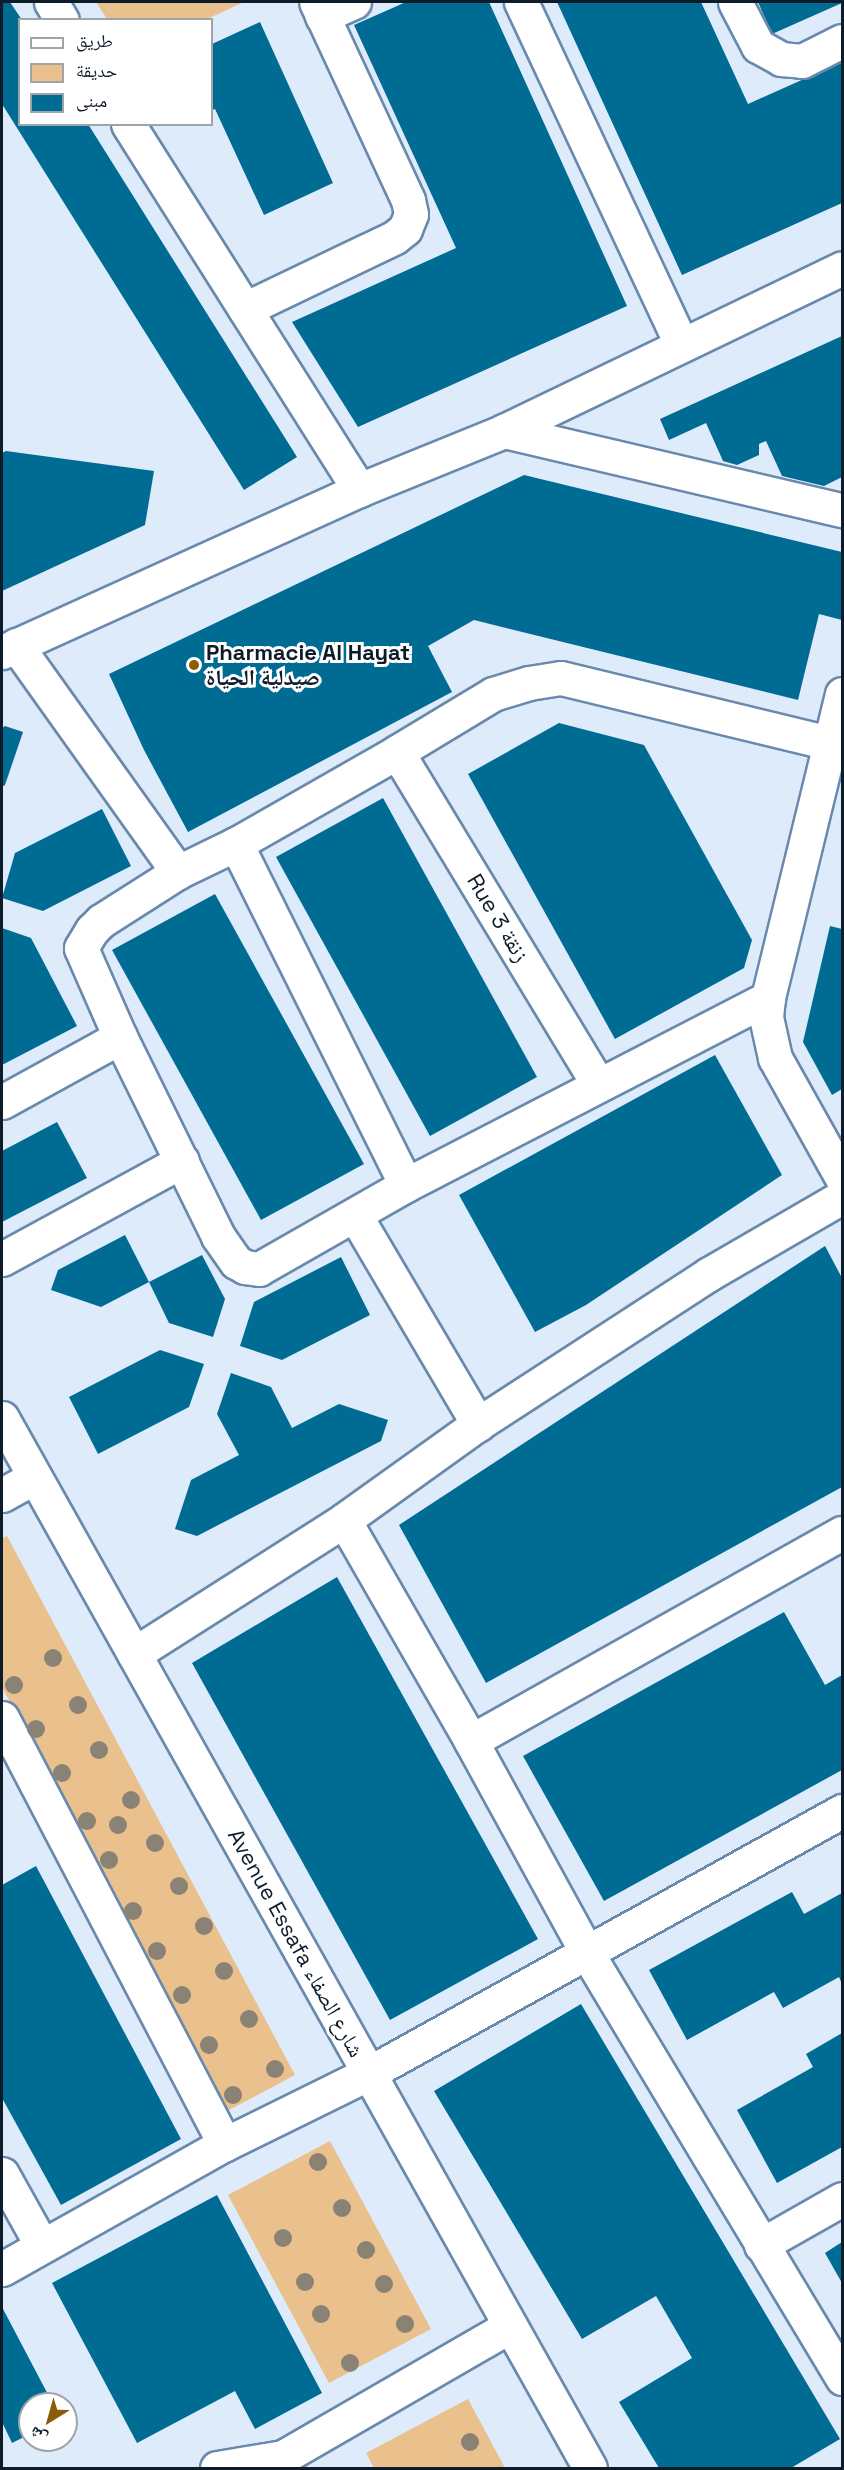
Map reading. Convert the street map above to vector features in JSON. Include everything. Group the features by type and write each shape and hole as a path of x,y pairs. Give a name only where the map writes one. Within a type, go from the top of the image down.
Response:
{"street":[{"path":"51,2 61,18"},
{"path":"245,309 395,237 405,229 411,214 408,200 319,9 354,2"},
{"path":"521,2 681,344"},
{"path":"735,2 758,46 782,59 802,61 843,41"},
{"path":"129,126 359,490"},
{"path":"178,872 9,648 359,490 504,431 843,268"},
{"path":"504,431 843,510"},
{"path":"768,998 406,1185 259,1269 244,1267 229,1254 218,1236 120,1037 81,948 84,940 101,921 178,872 236,843 397,752 493,694 529,683 561,678 837,745"},
{"path":"843,694 837,745 768,998 766,1017 775,1058 843,1178"},
{"name":"Rue 3 زنقة","path":"397,752 598,1084"},
{"path":"236,843 406,1185"},
{"path":"2,1102 120,1037"},
{"path":"2,1259 182,1161"},
{"path":"134,1654 344,1520 478,1424 709,1274 843,1197"},
{"path":"355,1215 478,1424"},
{"name":"Avenue Essafa شارع الصفاء","path":"2,1418 590,2469"},
{"path":"2,1495 34,1477"},
{"path":"344,1520 471,1741 587,1953 843,2378"},
{"path":"471,1741 843,1533"},
{"path":"2,1718 225,2145"},
{"path":"2,2269 225,2145 369,2073 843,1811"},
{"path":"2,2174 42,2246"},
{"path":"761,2245 843,2199"},
{"path":"217,2469 283,2457 510,2326"}],"green space":[{"path":"96,2 244,2 209,18 106,18"},
{"path":"7,1536 295,2075 227,2111 2,1687 2,1538"},
{"path":"330,2141 431,2329 329,2383 228,2195"},
{"path":"468,2399 505,2468 374,2468 366,2453"}],"building":[{"path":"2,2 10,2 21,18 18,18 18,126 89,126 297,457 244,490 2,104"},
{"path":"406,2 489,2 627,306 358,427 292,322 456,248 354,25"},
{"path":"557,2 701,2 748,104 842,62 842,203 682,275"},
{"path":"758,2 842,2 842,3 772,34"},
{"path":"260,22 333,183 264,215 215,109 213,110 213,44"},
{"path":"842,336 842,477 824,486 782,476 766,441 759,444 759,455 737,465 723,461 706,423 669,440 660,419"},
{"path":"6,451 154,471 145,525 2,591 2,453"},
{"path":"524,475 842,552 842,620 819,614 798,700 474,620 428,646 452,692 188,832 144,750 109,674"},
{"path":"559,723 644,745 752,940 744,968 615,1039 468,774"},
{"path":"5,726 23,732 5,785 2,787 2,728"},
{"path":"383,798 537,1077 430,1136 276,857"},
{"path":"102,809 131,866 43,911 2,898 15,853"},
{"path":"215,894 364,1164 261,1220 112,950"},
{"path":"830,926 842,929 842,1089 832,1095 803,1042"},
{"path":"2,928 31,938 77,1026 2,1065"},
{"path":"715,1055 782,1175 586,1305 535,1332 459,1195"},
{"path":"57,1122 87,1178 2,1222 2,1151"},
{"path":"125,1235 149,1282 101,1307 51,1290 58,1270"},
{"path":"825,1246 842,1278 842,1487 486,1683 399,1525"},
{"path":"202,1255 225,1299 213,1337 169,1323 149,1282"},
{"path":"341,1257 370,1315 282,1360 240,1346 254,1302"},
{"path":"160,1350 204,1364 189,1407 98,1454 69,1397"},
{"path":"231,1373 271,1387 292,1428 339,1404 388,1420 381,1441 197,1536 175,1529 191,1480 239,1455 217,1414"},
{"path":"337,1577 538,1939 390,2020 192,1663"},
{"path":"784,1612 825,1685 842,1675 842,1770 604,1901 523,1756"},
{"path":"36,1866 181,2139 61,2205 2,2098 2,1885"},
{"path":"792,1892 804,1914 842,1893 842,1984 839,1977 783,2008 774,1992 687,2040 649,1970"},
{"path":"581,2004 840,2439 791,2468 659,2468 619,2402 692,2358 656,2296 582,2339 434,2091"},
{"path":"842,2033 842,2147 777,2183 737,2110 813,2067 806,2054"},
{"path":"217,2195 322,2393 255,2429 235,2391 137,2443 52,2283"},
{"path":"842,2242 842,2283 825,2253"},
{"path":"2,2307 47,2392 18,2392 18,2440 12,2443 2,2422"}],"place":[{"name":"Pharmacie Al Hayat صيدلية الحياة","path":"194,665"}]}
